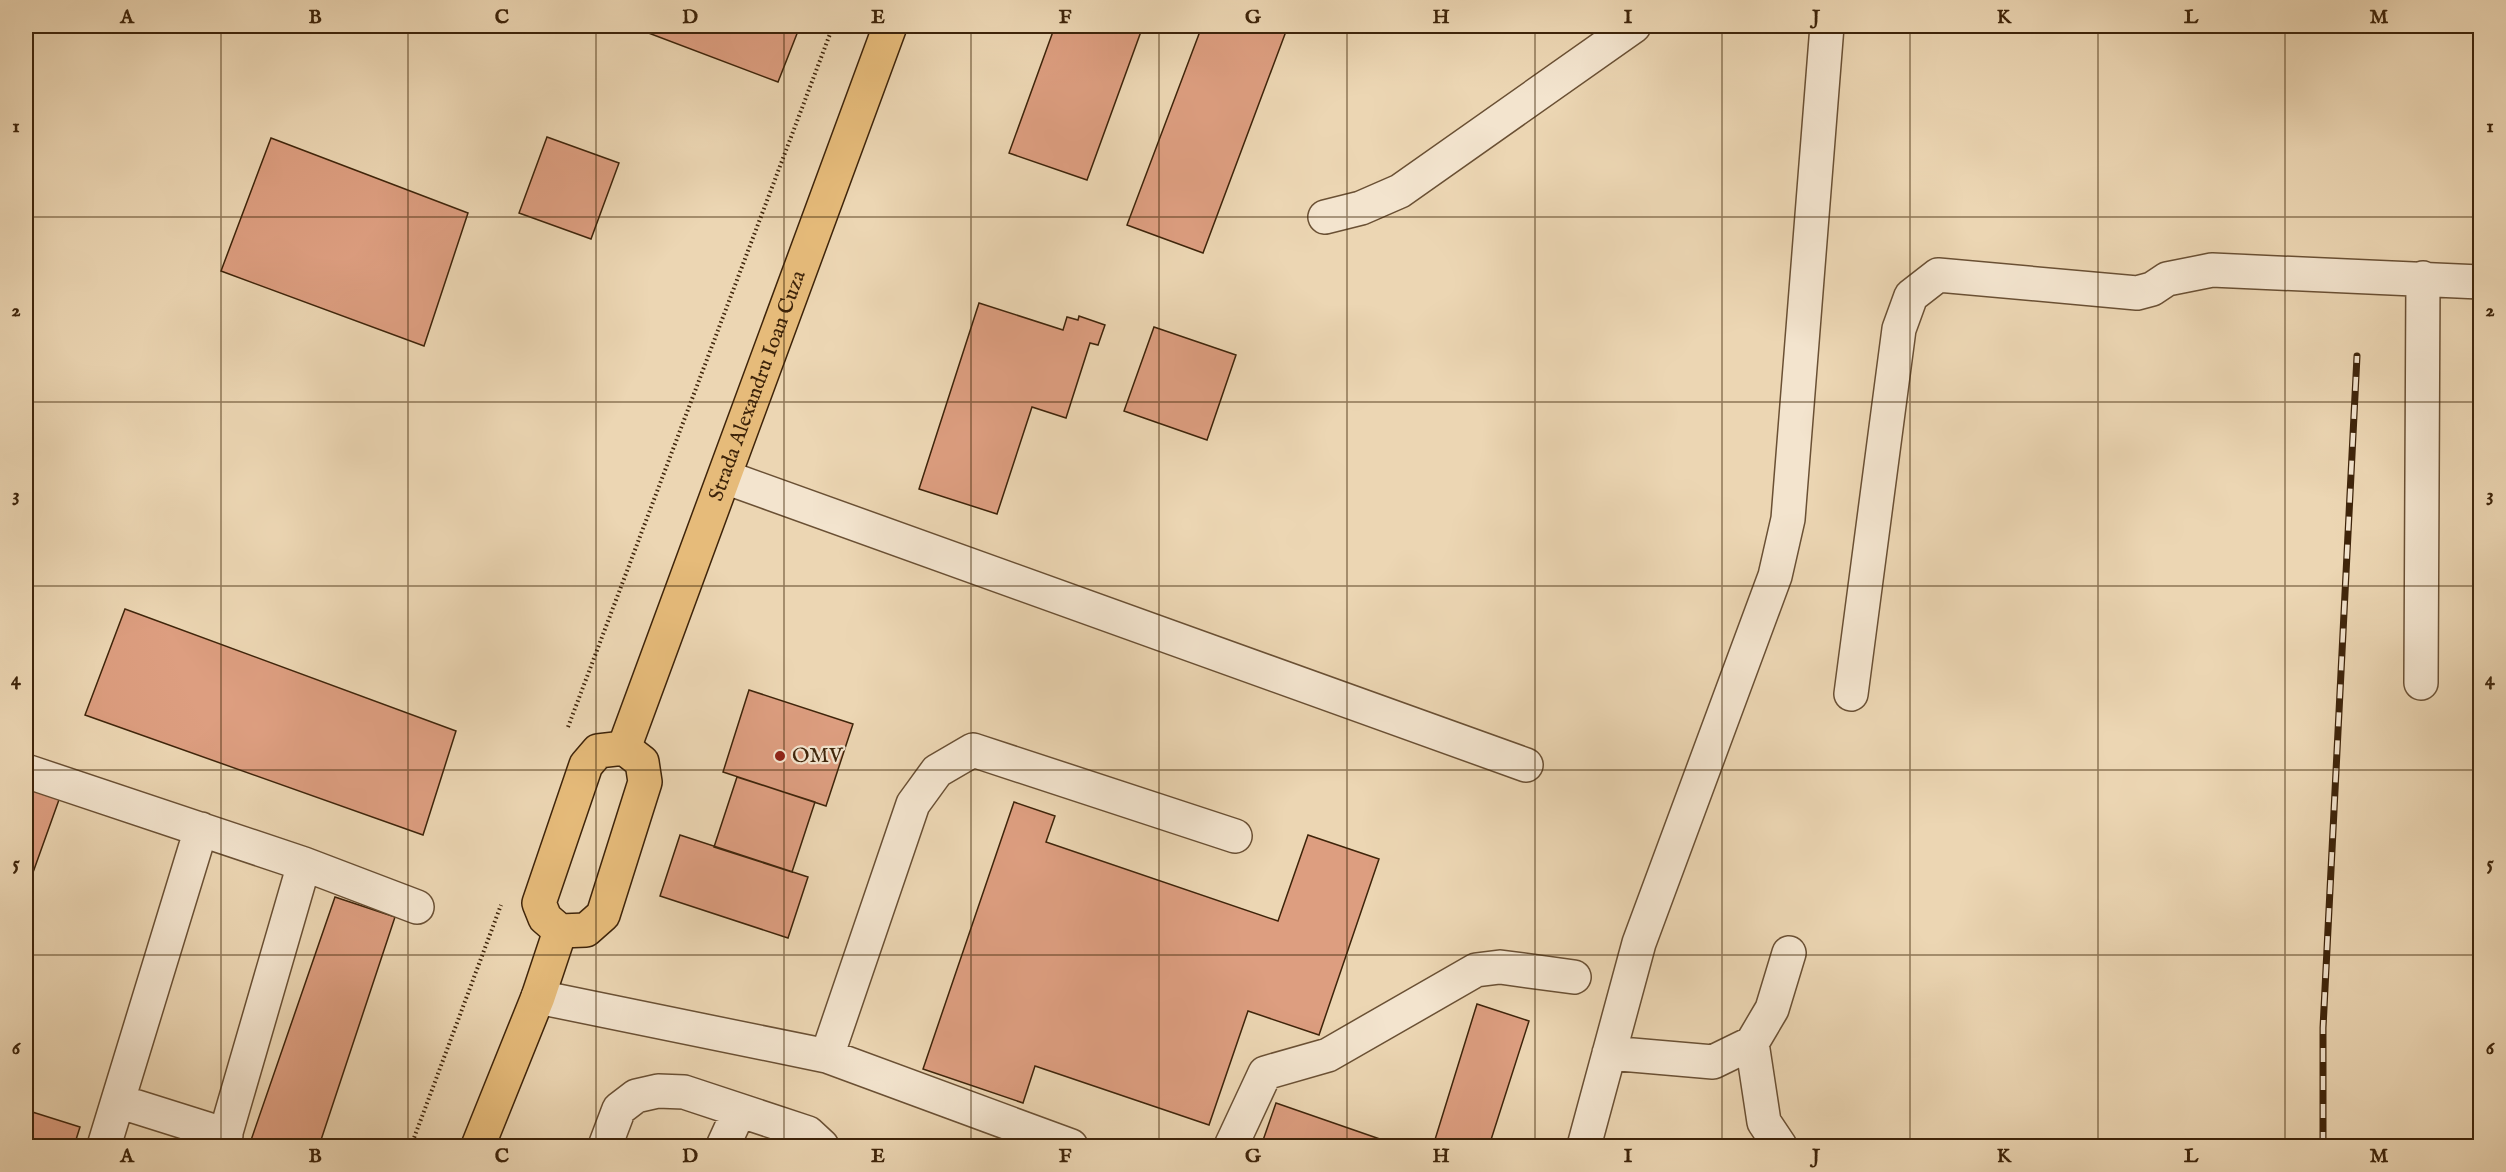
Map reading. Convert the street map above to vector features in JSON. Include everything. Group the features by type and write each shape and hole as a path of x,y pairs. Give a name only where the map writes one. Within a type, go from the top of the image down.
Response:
{"main road":[{"name":"Strada Alexandru Ioan Cuza","path":"624,748 890,26"},
{"path":"624,748 642,762 645,782 603,915 586,930 560,931 545,918 539,903 586,765 598,751 624,748"},
{"path":"478,1146 538,997 560,931"}],"lane":[{"path":"1324,217 1361,208 1400,191 1634,26"},
{"path":"1584,1146 1639,943 1775,576 1788,519 1827,26"},
{"path":"1851,694 1899,328 1911,296 1938,276 2137,293 2152,289 2167,279 2212,270 2481,282"},
{"path":"2421,683 2423,278"},
{"path":"725,477 1526,765"},
{"path":"827,1056 913,804 937,771 973,750 1235,836"},
{"path":"26,771 304,864 417,907"},
{"path":"104,1146 201,829"},
{"path":"118,1101 224,1141 304,864"},
{"path":"1609,1053 1713,1062 1752,1043 1772,1009 1789,953"},
{"path":"1231,1146 1265,1073 1328,1055 1476,970 1500,967 1574,976"},
{"path":"538,997 827,1056 1071,1146"},
{"path":"1752,1043 1764,1122 1780,1146"},
{"path":"605,1146 619,1109 636,1096 658,1091 684,1092 808,1133 822,1146"},
{"path":"723,1146 739,1111"}],"path":[{"path":"565,737 833,26"},
{"path":"411,1146 502,903"}],"building":[{"path":"630,26 800,26 778,82"},
{"path":"1055,26 1143,26 1087,180 1009,153"},
{"path":"1202,26 1288,26 1203,253 1127,225"},
{"path":"547,137 619,163 591,239 519,213"},
{"path":"271,138 468,213 424,346 221,271"},
{"path":"979,303 1063,330 1067,317 1078,320 1079,316 1105,325 1098,345 1090,343 1066,418 1032,407 997,514 919,489"},
{"path":"1154,327 1236,355 1207,440 1124,411"},
{"path":"125,609 456,731 423,835 85,715"},
{"path":"749,690 853,724 826,806 723,772"},
{"path":"737,777 815,802 792,872 714,847"},
{"path":"26,784 60,797 26,892"},
{"path":"1014,802 1055,816 1046,842 1278,921 1308,835 1379,859 1319,1035 1248,1011 1209,1125 1035,1066 1023,1103 923,1069"},
{"path":"680,835 808,877 788,938 660,896"},
{"path":"335,897 395,917 319,1146 249,1146"},
{"path":"1477,1004 1529,1021 1489,1146 1433,1146"},
{"path":"1276,1103 1400,1146 1261,1146"},
{"path":"26,1110 80,1127 74,1146 26,1146"}],"railway":[{"path":"2323,1146 2323,1028 2357,356"}],"place":[{"name":"OMV","path":"780,756"}]}
